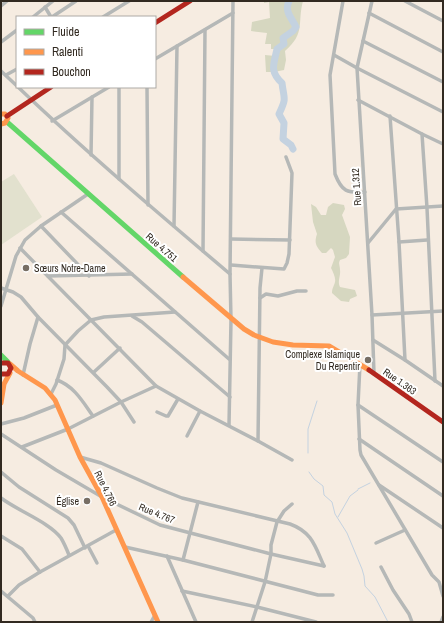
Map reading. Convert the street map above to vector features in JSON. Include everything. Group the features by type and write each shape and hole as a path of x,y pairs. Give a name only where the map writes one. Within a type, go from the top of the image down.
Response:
{"main road":[{"path":"156,22 190,1"},
{"path":"7,116 49,88"},
{"path":"1,114 7,116"},
{"path":"1,124 7,122 7,116"},
{"name":"Rue 4.751","path":"7,122 244,330 259,338 286,345 324,345"},
{"name":"Rue 1.363","path":"324,345 334,348 360,364 443,422"},
{"name":"Rue 4.766","path":"1,355 23,375 40,384 51,394 80,457 102,497 158,622"},
{"path":"1,363 9,363 11,370 4,384 1,403"},
{"name":"Rue 4.766","path":"1,374 6,375 10,373 23,375"}],"street":[{"path":"1,6 7,1"},
{"path":"34,16 53,1"},
{"path":"54,16 76,1"},
{"path":"105,16 129,1"},
{"path":"229,426 229,359 231,320 230,274 232,239 233,1"},
{"path":"343,1 331,67 330,82 335,174 339,184 344,190 349,192 365,192"},
{"name":"Rue 1.312","path":"372,1 357,68 372,314 374,374"},
{"path":"405,1 443,21"},
{"path":"45,7 51,16"},
{"path":"156,58 233,13"},
{"path":"369,13 443,52"},
{"path":"204,251 205,30"},
{"path":"1,42 16,31"},
{"path":"363,41 443,82"},
{"path":"174,226 177,46"},
{"path":"334,55 443,112"},
{"path":"6,76 16,70"},
{"path":"1,71 16,86"},
{"path":"18,88 91,156 230,274"},
{"path":"52,121 107,88"},
{"path":"119,88 119,179"},
{"path":"147,88 148,205"},
{"path":"91,156 92,97"},
{"path":"358,100 443,144"},
{"path":"390,116 399,242 405,360"},
{"path":"422,134 435,381"},
{"path":"231,266 284,269 289,254 292,173 286,157"},
{"path":"1,306 16,256 25,240 41,226 88,194"},
{"path":"368,243 396,209 443,206"},
{"path":"62,212 229,359"},
{"path":"41,226 89,276"},
{"path":"232,239 290,240"},
{"path":"399,242 427,240"},
{"path":"20,248 156,386 292,460"},
{"path":"258,441 259,338 262,268"},
{"path":"48,276 132,274"},
{"path":"1,288 21,297 65,345 94,372 121,402 134,422"},
{"path":"260,298 266,294 278,296 297,291 306,291"},
{"path":"372,314 443,311"},
{"path":"51,394 64,359 65,345 91,320 104,317 175,312"},
{"path":"132,316 142,322 230,397"},
{"path":"23,375 38,317"},
{"path":"373,340 443,386"},
{"path":"94,372 120,348"},
{"path":"360,364 358,405 359,439 363,460 432,575 441,582 443,596"},
{"path":"57,380 64,382 70,387 79,396 93,416"},
{"path":"22,447 68,429 156,386"},
{"path":"157,412 168,416 178,399"},
{"path":"1,424 24,418 57,405"},
{"path":"358,405 443,462"},
{"path":"187,436 200,411"},
{"name":"Rue 4.767","path":"1,434 56,470 102,497 160,525 190,534 324,566 317,548 305,532 294,526 277,522"},
{"path":"359,439 443,496"},
{"path":"80,457 101,463 157,488 198,502 223,507 277,522"},
{"path":"1,472 19,487 68,518 97,563"},
{"path":"378,484 443,528"},
{"path":"1,498 47,526 61,538 69,555"},
{"path":"183,560 198,502"},
{"path":"252,622 265,582 271,554 271,545 277,522 284,511 292,504"},
{"path":"8,596 19,585 40,572 116,530"},
{"path":"376,543 405,530"},
{"path":"1,536 22,549 40,572"},
{"path":"125,547 167,556 318,595 333,595"},
{"path":"167,556 196,622"},
{"path":"381,567 393,590 409,614 412,622"},
{"path":"1,591 33,618 35,622"},
{"path":"182,591 257,607 316,622"},
{"path":"151,622 155,615"},
{"path":"441,622 443,617"}],"green space":[{"path":"264,1 303,1 300,28 296,39 285,51 286,60 284,70 266,72 265,55 275,56 276,49 271,49 271,44 265,44 267,33 251,31 252,22 270,18 269,2 264,3"},
{"path":"14,174 42,217 1,245 1,182"},
{"path":"333,203 344,205 345,209 342,215 350,237 349,254 346,258 340,260 339,264 340,287 355,290 357,296 350,299 349,302 341,301 332,293 335,280 331,268 335,257 333,250 331,248 326,253 322,253 316,242 317,234 313,222 311,204 316,207 321,215 326,215 328,207"}],"waterway":[{"path":"289,1 287,8 288,12 296,27 283,38 284,44 277,49 274,71 275,75 282,83 284,96 284,101 279,114 284,123 283,139 291,145 293,149"},
{"path":"308,453 308,429 317,401"},
{"path":"309,472 314,479 323,486 324,495 332,502 335,514 347,533 362,569 365,586 375,597 388,622"},
{"path":"358,489 370,483"},
{"path":"338,517 350,496 358,490"}],"traffic: fast":[{"path":"7,122 183,277"},
{"path":"1,355 8,362"}],"traffic: slow":[{"path":"1,114 5,114 8,118 5,123 1,124"},
{"path":"183,277 244,329 254,335 273,342 293,345 329,346 369,370"},
{"path":"10,364 18,371 45,388 55,400 80,457 102,497 158,622"},
{"path":"1,403 4,384 10,373"}],"traffic: jam":[{"path":"156,22 190,1"},
{"path":"7,116 49,88"},
{"path":"1,363 8,363 11,368 8,374 1,374"},
{"path":"369,370 443,422"}],"place":[{"name":"Sœurs Notre-Dame","path":"26,268"},
{"name":"Complexe Islamique Du Repentir","path":"368,360"},
{"name":"Église","path":"87,501"}]}
